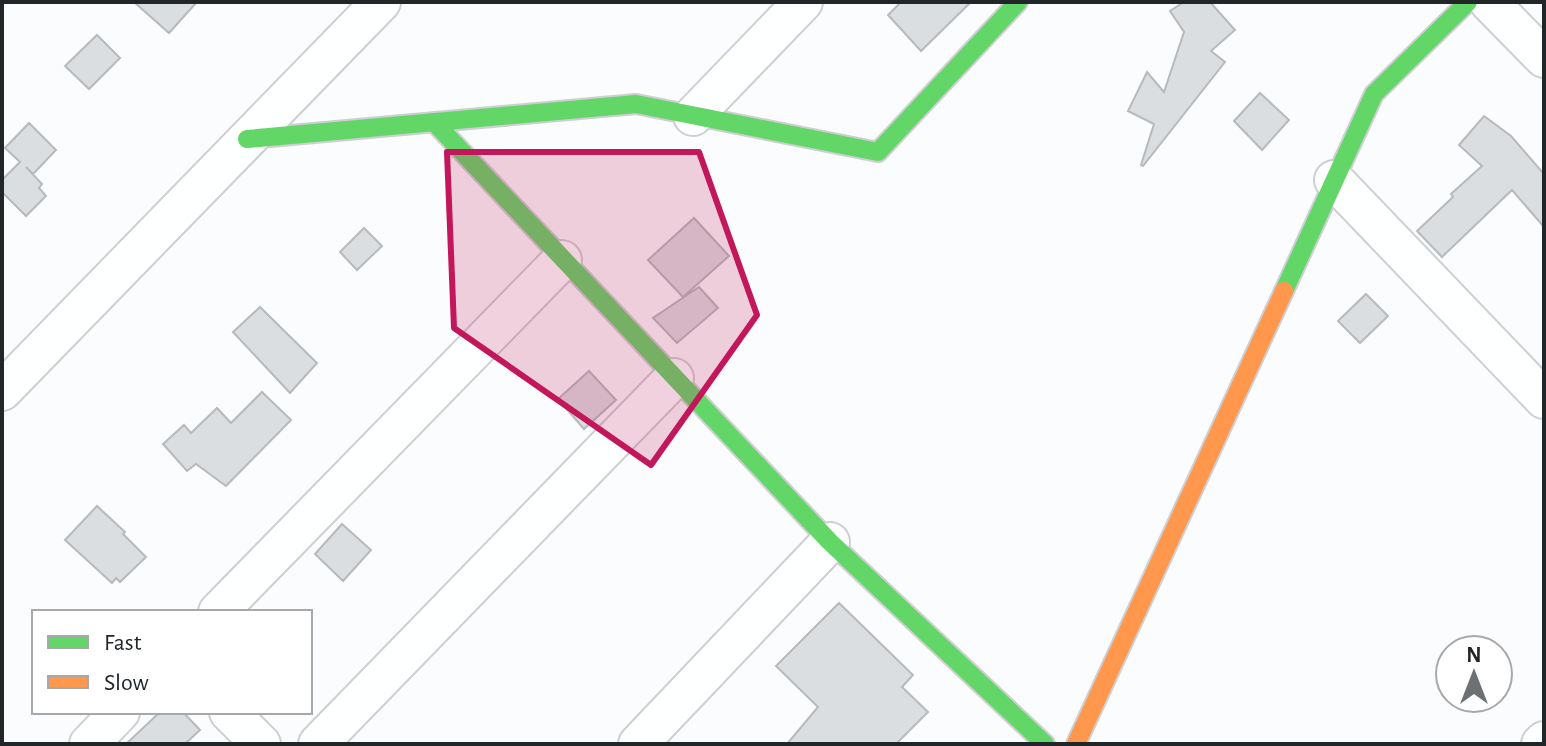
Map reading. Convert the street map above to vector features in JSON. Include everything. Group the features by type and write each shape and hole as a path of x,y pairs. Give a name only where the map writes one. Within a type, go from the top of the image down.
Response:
{"street":[{"path":"3,385 381,2"},
{"path":"693,116 803,2"},
{"path":"247,139 636,104 878,152 1018,2"},
{"path":"1076,744 1374,94 1468,2"},
{"path":"1489,2 1544,58"},
{"path":"434,122 830,542 1045,744"},
{"path":"1334,180 1544,399"},
{"path":"220,610 562,260"},
{"path":"318,744 674,378"},
{"path":"638,744 830,542"},
{"path":"89,744 118,714"},
{"path":"231,714 261,744"}],"highlighted area":[{"path":"447,152 699,152 757,315 651,465 454,328"}],"building":[{"path":"134,2 197,2 169,33"},
{"path":"901,2 971,2 921,51 888,15"},
{"path":"1184,2 1210,2 1235,30 1211,51 1225,62 1143,166 1154,124 1128,111 1147,72 1164,92 1184,32 1170,11"},
{"path":"97,35 120,58 89,89 65,66"},
{"path":"1260,93 1289,120 1262,150 1234,121"},
{"path":"1484,116 1511,136 1544,174 1544,227 1512,190 1442,257 1417,231 1482,166 1459,145"},
{"path":"29,123 56,150 33,174 26,167 42,184 39,188 46,196 26,216 2,192 2,180 20,162 5,148"},
{"path":"694,218 729,256 683,297 648,260"},
{"path":"364,228 382,246 357,270 340,252"},
{"path":"699,287 718,308 677,343 653,318"},
{"path":"1366,294 1388,316 1360,343 1338,321"},
{"path":"260,307 317,363 290,393 233,332"},
{"path":"589,371 616,400 584,429 558,399"},
{"path":"262,392 291,420 226,486 196,464 187,471 163,444 184,425 191,433 217,408 231,423"},
{"path":"97,506 146,557 120,582 116,578 112,583 65,540"},
{"path":"342,524 371,550 343,581 315,554"},
{"path":"839,603 913,675 902,687 928,712 896,744 787,744 818,707 776,666"},
{"path":"158,714 185,714 200,730 185,744 126,744"}],"traffic: fast":[{"path":"247,139 636,104 878,152 1018,2"},
{"path":"1284,291 1374,94 1468,2"},
{"path":"434,122 830,542 1045,744"}],"traffic: slow":[{"path":"1076,744 1284,291"}]}
